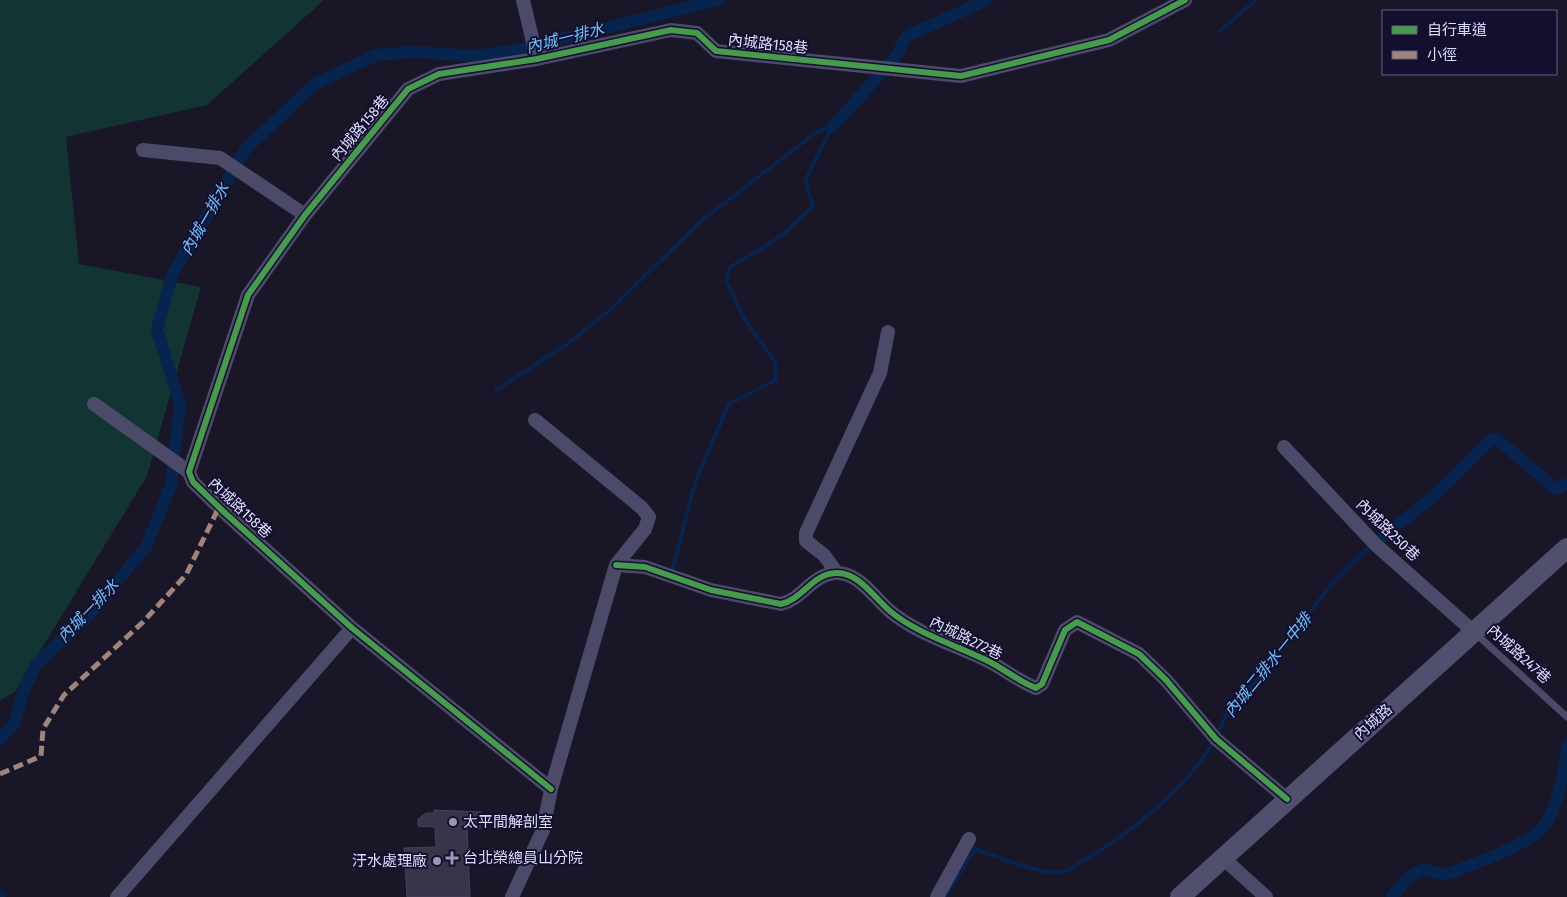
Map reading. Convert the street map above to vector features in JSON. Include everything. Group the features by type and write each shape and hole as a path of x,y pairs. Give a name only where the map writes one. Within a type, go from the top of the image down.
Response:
{"street":[{"path":"523,0 536,56"},
{"name":"內城路158巷","path":"551,788 352,628 225,513 193,482 185,469 248,295 305,216 408,89 439,74 671,30 697,33 716,51 960,76 1109,40 1185,0"},
{"path":"143,150 220,158 305,216"},
{"path":"616,565 645,568 710,590 781,604 793,600 814,581 825,575 837,573 824,555 806,541 806,533 880,373 888,332"},
{"path":"94,404 185,469"},
{"path":"512,897 543,830 551,788 616,565 645,529 649,517 642,508 535,420"},
{"name":"內城路250巷","path":"1284,447 1376,545 1474,632"},
{"name":"內城路","path":"1180,897 1567,548"},
{"name":"內城路272巷","path":"837,573 853,577 905,623 988,661 1036,688 1042,684 1065,630 1077,622 1139,654 1166,680 1216,738 1287,799"},
{"path":"117,897 352,628"},
{"path":"937,897 968,839"},
{"path":"1223,858 1266,897"}],"lane":[{"name":"內城路247巷","path":"1474,632 1567,717"}],"green space":[{"path":"0,0 324,0 207,105 66,137 79,264 201,287 147,476 15,692 0,700"}],"building":[{"path":"434,810 481,812 480,829 467,828 470,897 407,897 404,848 436,847 435,827 418,826 418,819 426,813 434,813"}],"waterway":[{"name":"內城一排水","path":"0,739 14,724 23,693 36,664 88,616 146,547 171,485 180,405 157,329 172,275 245,150 313,85 376,55 413,52 476,56 522,49 718,0"},
{"path":"832,127 894,59 907,36 987,0"},
{"path":"1220,31 1256,0"},
{"path":"496,390 569,343 611,309 701,221 818,131 832,127"},
{"path":"673,568 695,483 729,404 776,380 775,362 743,317 726,280 730,267 780,237 813,206 805,181 832,127"},
{"name":"內城二排水一中排","path":"1373,544 1434,496 1492,439 1497,439 1556,489 1567,484"},
{"name":"內城二排水一中排","path":"1217,735 1226,715 1263,673 1330,586 1371,545"},
{"name":"內城二排水一中排","path":"945,897 975,849 1019,865 1043,871 1063,872 1072,868 1122,836 1157,808 1189,775 1214,741"},
{"path":"1392,897 1410,876 1424,869 1435,873 1448,874 1514,847 1537,833 1544,826 1554,808 1567,745"}],"marked path":[{"path":"0,774 41,756 43,729 64,695 143,622 186,575 219,507"}],"cycle path":[{"path":"551,789 352,628 193,482 189,472 248,295 305,215 408,89 439,74 537,59 671,30 697,33 716,51 961,76 1109,40 1185,0"},
{"path":"616,565 645,567 711,590 781,604 796,597 814,582 828,574 844,574 859,581 885,607 913,627 986,660 1036,688 1042,684 1065,630 1077,622 1139,654 1166,680 1216,739 1287,799"}],"place":[{"name":"太平間解剖室","path":"453,822"},
{"name":"台北榮總員山分院","path":"452,858"},
{"name":"汙水處理廠","path":"437,861"}]}
